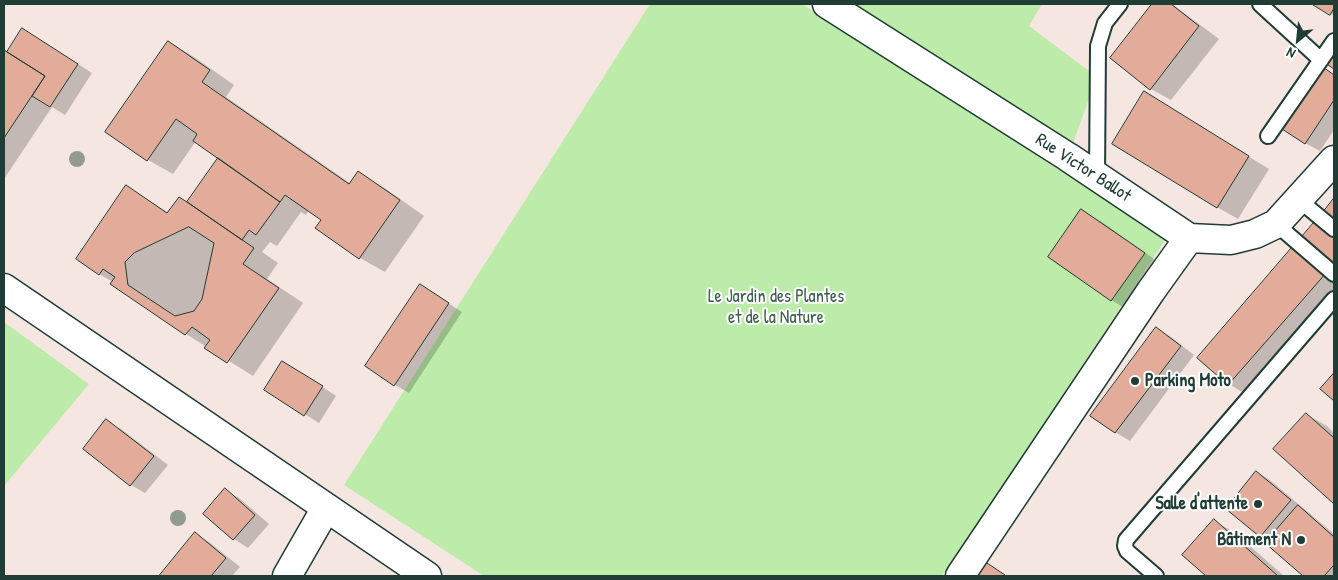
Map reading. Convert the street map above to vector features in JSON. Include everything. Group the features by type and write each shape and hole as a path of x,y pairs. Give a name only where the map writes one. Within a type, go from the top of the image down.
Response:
{"street":[{"name":"Rue Victor Ballot","path":"827,4 1068,157 1189,238"},
{"path":"960,576 1189,238 1232,240 1255,234 1276,224 1334,160"},
{"path":"4,288 426,576"},
{"path":"287,576 326,508"}],"lane":[{"path":"1097,177 1098,46 1106,23 1120,4"},
{"path":"1260,4 1321,60"},
{"path":"1268,136 1334,42"},
{"path":"1299,200 1334,229"},
{"path":"1276,224 1334,274"},
{"path":"1156,576 1127,551 1125,546 1126,540 1334,299"}],"green space":[{"name":"Le Jardin des Plantes et de la Nature","path":"650,4 802,4 1166,239 942,576 484,576 344,485"},
{"path":"827,4 1042,4 1029,26 1097,77 1068,157"},
{"path":"4,322 89,384 4,486"}],"building":[{"path":"1152,4 1171,4 1199,26 1150,90 1110,58"},
{"path":"1312,4 1334,4 1334,8 1330,15"},
{"path":"22,28 78,64 50,107 32,96 45,76 7,52"},
{"path":"168,41 210,70 202,82 349,184 358,171 400,200 359,259 315,228 321,220 285,195 280,202 193,141 197,134 176,119 147,161 105,132"},
{"path":"4,50 45,76 4,138"},
{"path":"1334,55 1334,69 1328,65"},
{"path":"1323,67 1334,75 1334,100 1305,144 1282,129"},
{"path":"1144,91 1249,156 1217,208 1112,144"},
{"path":"218,158 280,202 256,235 249,230 242,240 187,202"},
{"path":"126,185 167,213 179,197 187,202 254,248 243,264 279,288 227,363 204,348 210,340 192,327 185,335 110,284 115,277 103,269 99,275 76,259"},
{"path":"1334,198 1334,226 1321,215"},
{"path":"1081,209 1145,253 1111,301 1048,257"},
{"path":"1317,219 1334,234 1334,268 1299,240"},
{"path":"189,227 214,243 202,299 194,311 175,316 128,285 125,262 134,253"},
{"path":"1295,244 1327,272 1228,385 1197,358"},
{"path":"420,284 449,303 394,386 365,366"},
{"name":"Parking Moto","path":"1156,327 1181,346 1115,433 1090,416"},
{"path":"282,361 323,386 304,416 264,390"},
{"path":"1334,373 1334,401 1320,389"},
{"path":"1306,413 1334,438 1334,504 1273,449"},
{"path":"106,419 154,456 130,486 83,449"},
{"name":"Salle d'attente","path":"1256,471 1291,500 1260,537 1226,509"},
{"path":"225,488 255,515 233,540 203,514"},
{"name":"Bâtiment N","path":"1298,505 1334,537 1334,565 1324,576 1303,576 1265,543"},
{"path":"1214,519 1278,576 1206,576 1182,555"},
{"path":"195,532 226,558 211,576 159,576"},
{"path":"987,563 1005,575 977,576"}],"place":[{"name":"Parking Moto","path":"1135,381"},
{"name":"Salle d'attente","path":"1258,504"},
{"name":"Bâtiment N","path":"1301,540"}]}
